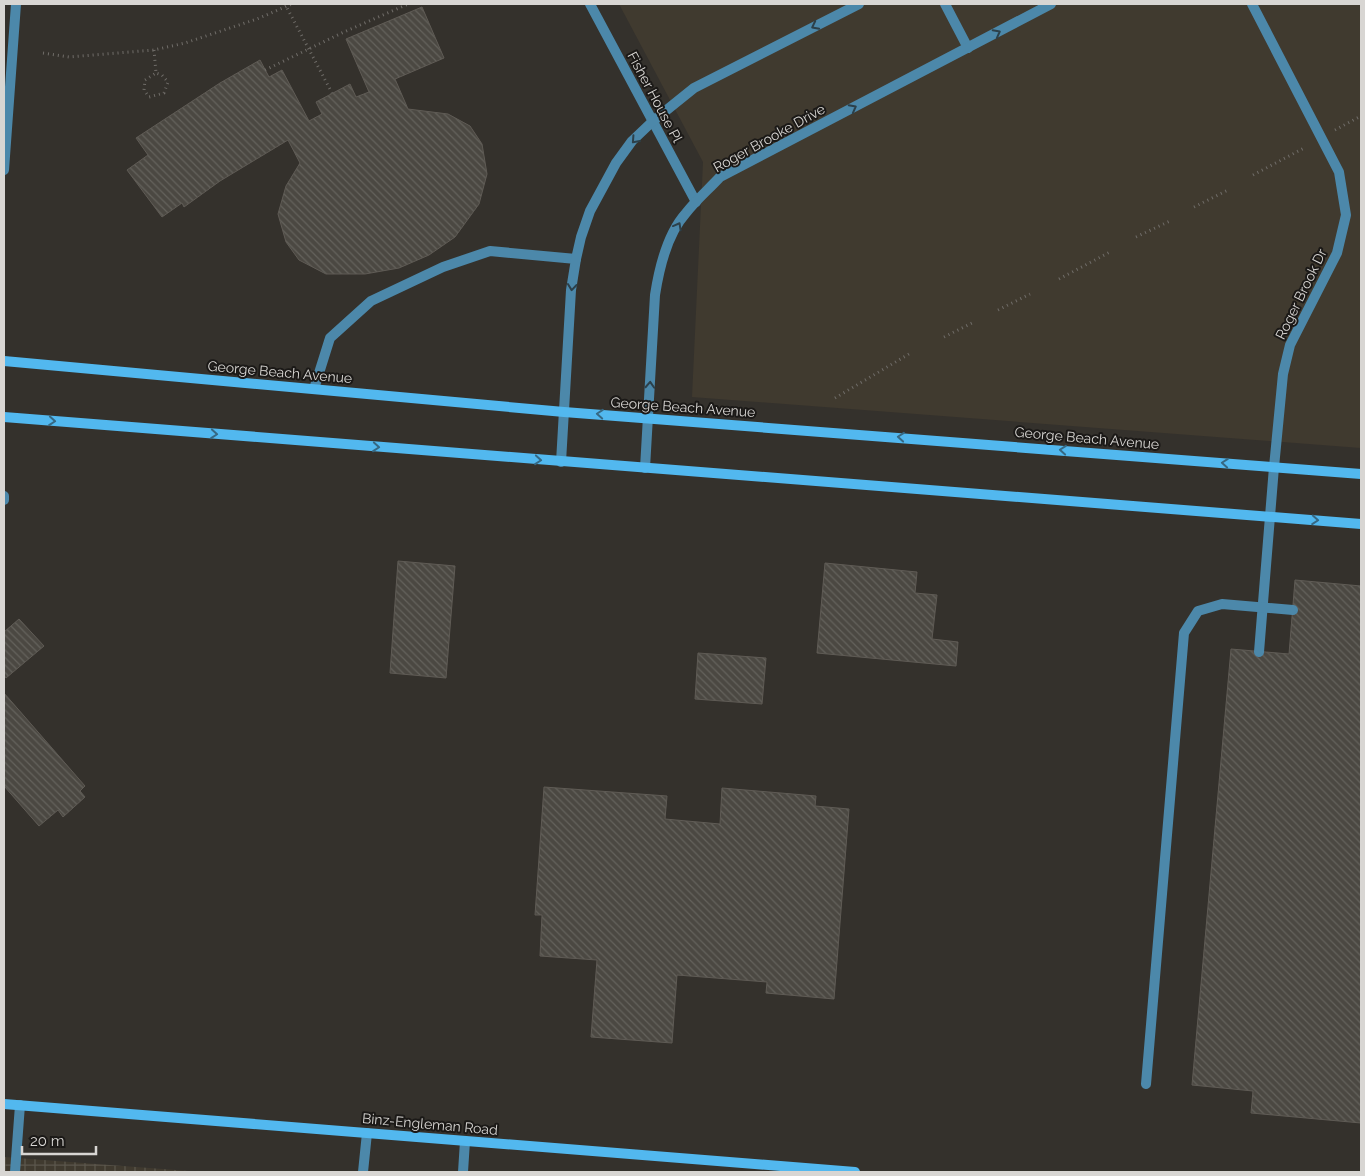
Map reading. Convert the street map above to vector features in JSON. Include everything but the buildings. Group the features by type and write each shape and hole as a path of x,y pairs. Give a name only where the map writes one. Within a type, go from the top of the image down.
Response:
{"street":[{"path":"4,170 16,4"},
{"name":"Fisher House Pl","path":"590,4 696,202"},
{"path":"561,462 571,290 576,259 590,211 616,163 632,141 653,121 694,88 858,4"},
{"path":"945,4 968,48"},
{"name":"Roger Brooke Drive","path":"645,468 655,295 668,245 684,214 720,177 1051,4"},
{"name":"Roger Brook Dr","path":"1252,4 1339,172 1346,215 1337,253 1290,346 1283,374 1259,652"},
{"path":"314,389 330,338 371,301 443,267 490,251 576,259"},
{"name":"George Beach Avenue","path":"4,361 564,412 648,417 1361,474"},
{"path":"4,417 1361,524"},
{"path":"1146,1084 1184,633 1198,612 1222,604 1293,610"},
{"name":"Binz-Engleman Road","path":"4,1104 855,1172"},
{"path":"15,1172 20,1105"},
{"path":"363,1172 367,1133"},
{"path":"463,1172 465,1141"}],"path":[{"path":"43,53 69,57 154,50 185,43 292,4"},
{"path":"265,70 408,4"},
{"path":"286,5 332,94"},
{"path":"154,50 156,73"},
{"path":"156,73 162,75 168,82 164,93 149,98 144,90 145,80 156,73"},
{"path":"1334,131 1361,116"},
{"path":"1254,175 1306,147"},
{"path":"1194,207 1228,190"},
{"path":"1136,237 1170,221"},
{"path":"1059,279 1110,252"},
{"path":"998,310 1030,294"},
{"path":"944,337 972,323"},
{"path":"836,398 909,354"}],"shaded area":[{"path":"619,4 1361,4 1361,448 692,397 703,162"},
{"path":"4,1157 202,1172 4,1172"}]}
